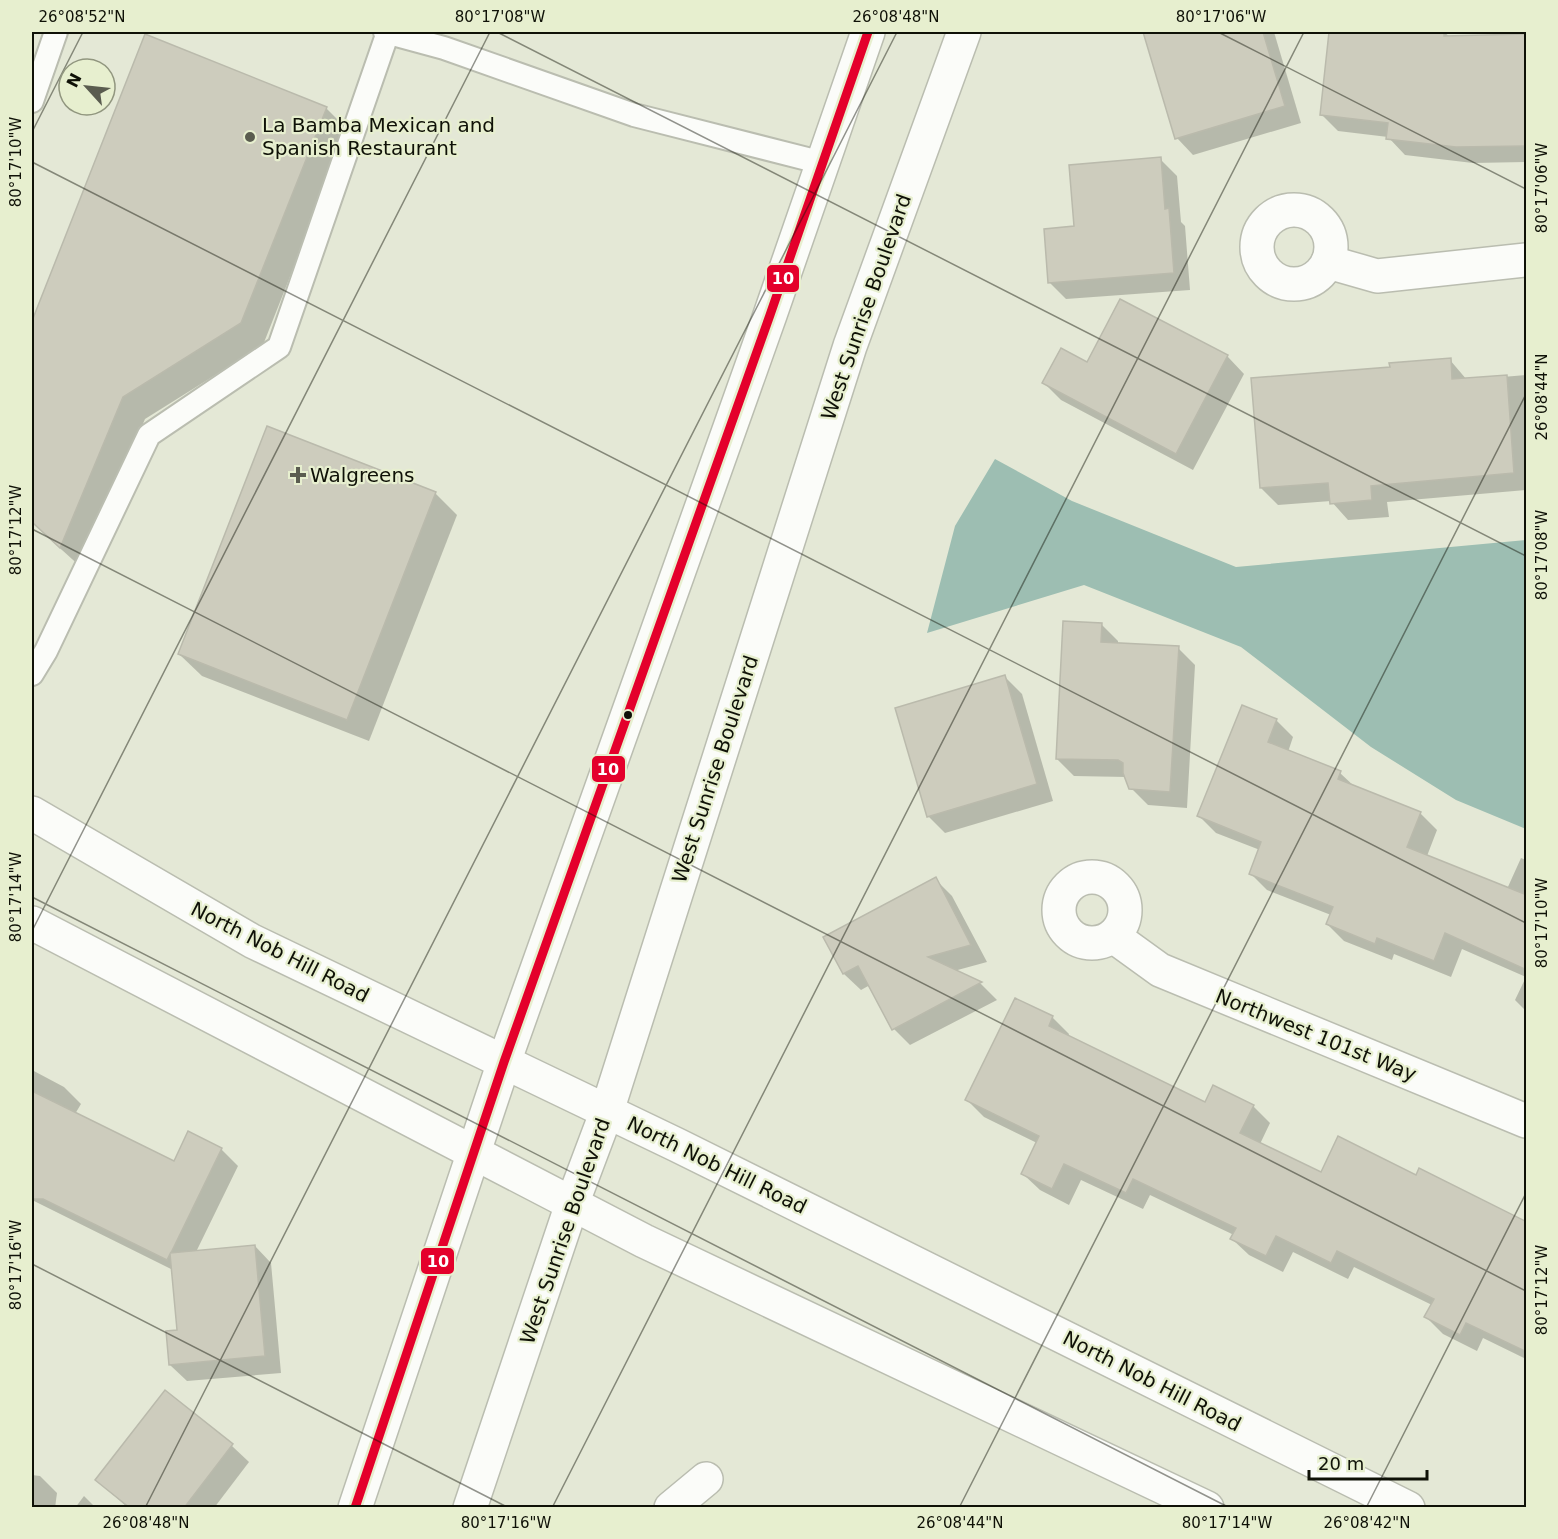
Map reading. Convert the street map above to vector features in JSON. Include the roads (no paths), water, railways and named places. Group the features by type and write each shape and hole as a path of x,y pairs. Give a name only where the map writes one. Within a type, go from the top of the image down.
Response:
{"main road":[{"path":"355,1508 504,1062 868,32"},
{"name":"West Sunrise Boulevard","path":"470,1508 572,1204 607,1111 850,346 964,32"},
{"path":"1328,262 1377,276 1527,260"},
{"name":"North Nob Hill Road","path":"32,813 252,941 607,1111 1408,1508"},
{"path":"32,923 644,1241 1206,1508"},
{"name":"Northwest 101st Way","path":"1113,936 1160,970 1527,1121"},
{"path":"671,1508 706,1479"}],"lane":[{"path":"32,674 46,651 149,435 279,347 386,32 447,40 634,115 823,163"},
{"path":"32,101 46,41"}],"water":[{"path":"995,459 1072,501 1236,567 1526,540 1526,829 1456,800 1371,747 1241,647 1084,585 927,633 955,526"}],"place":[{"name":"La Bamba Mexican and Spanish Restaurant","path":"250,137"},
{"name":"Walgreens","path":"298,475"}]}
